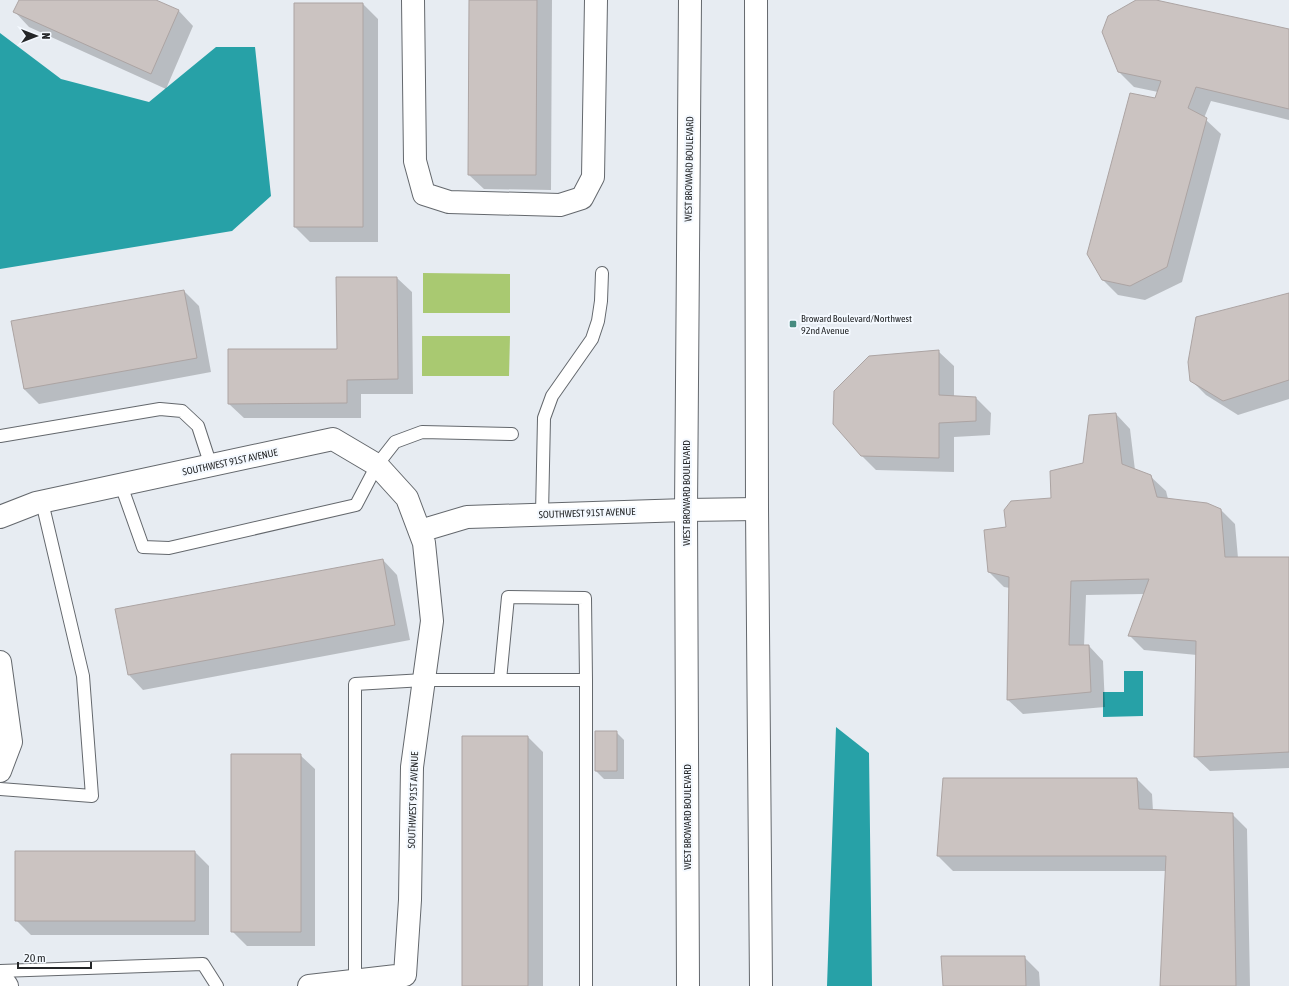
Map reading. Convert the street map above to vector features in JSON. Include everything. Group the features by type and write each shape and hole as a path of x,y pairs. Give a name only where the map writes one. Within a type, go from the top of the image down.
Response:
{"street":[{"path":"413,0 415,162 424,194 449,202 560,205 582,198 593,177 596,0"},
{"name":"WEST BROWARD BOULEVARD","path":"688,986 686,510 690,0"},
{"path":"756,0 756,509 761,986"},
{"name":"SOUTHWEST 91ST AVENUE","path":"0,516 36,503 333,439 377,465 407,498 424,543 432,621 412,768 410,900 405,975 355,983 309,986"},
{"name":"SOUTHWEST 91ST AVENUE","path":"420,531 467,517 756,509"},
{"path":"0,662 11,742 0,771"},
{"path":"0,976 7,986"}],"lane":[{"path":"542,514 544,418 552,396 592,339 598,321 601,301 602,273"},
{"path":"0,436 160,409 182,411 198,426 211,466"},
{"path":"121,485 143,547 169,548 356,505 377,465 395,442 422,432 512,434"},
{"path":"0,789 92,796 83,676 42,502"},
{"path":"500,680 508,597 585,598 586,986"},
{"path":"355,983 355,684 424,680 586,680"},
{"path":"0,971 203,964 217,986"}],"green space":[{"path":"423,273 510,274 510,313 423,313"},
{"path":"422,336 510,336 509,376 422,376"}],"water":[{"path":"0,33 61,79 149,102 216,47 255,47 271,196 232,231 0,269"},
{"path":"1124,671 1143,671 1143,716 1103,717 1103,692 1124,692"},
{"path":"836,727 869,753 872,986 827,986"}],"building":[{"path":"19,0 156,0 179,10 151,74 13,12"},
{"path":"469,0 537,0 536,175 468,175"},
{"path":"1136,0 1156,0 1289,29 1289,109 1196,87 1188,108 1207,118 1167,267 1130,286 1102,280 1087,254 1130,93 1155,98 1161,81 1118,72 1102,32 1108,16"},
{"path":"294,3 363,3 363,227 294,227"},
{"path":"336,277 397,277 398,379 347,380 347,403 228,404 228,349 337,349"},
{"path":"184,290 197,358 24,389 11,321"},
{"path":"1289,293 1289,380 1223,401 1190,381 1188,362 1196,317"},
{"path":"939,350 939,395 976,397 976,421 939,423 939,458 861,456 833,424 834,391 869,356"},
{"path":"1116,413 1122,464 1151,475 1157,497 1207,503 1221,509 1225,557 1289,557 1289,752 1194,757 1196,641 1128,636 1149,579 1071,581 1069,645 1089,645 1091,692 1007,700 1009,577 988,572 984,530 1006,527 1004,510 1011,501 1051,498 1050,471 1083,463 1089,415"},
{"path":"383,559 395,625 128,675 115,609"},
{"path":"595,731 617,731 617,771 595,771"},
{"path":"462,736 528,736 528,986 462,986"},
{"path":"231,754 301,754 301,932 231,932"},
{"path":"943,778 1137,778 1139,809 1233,813 1236,986 1160,986 1166,856 937,856"},
{"path":"15,851 195,851 195,921 15,921"},
{"path":"941,956 1025,956 1026,986 943,986"}],"place":[{"name":"Broward Boulevard/Northwest 92nd Avenue","path":"793,324"}]}
